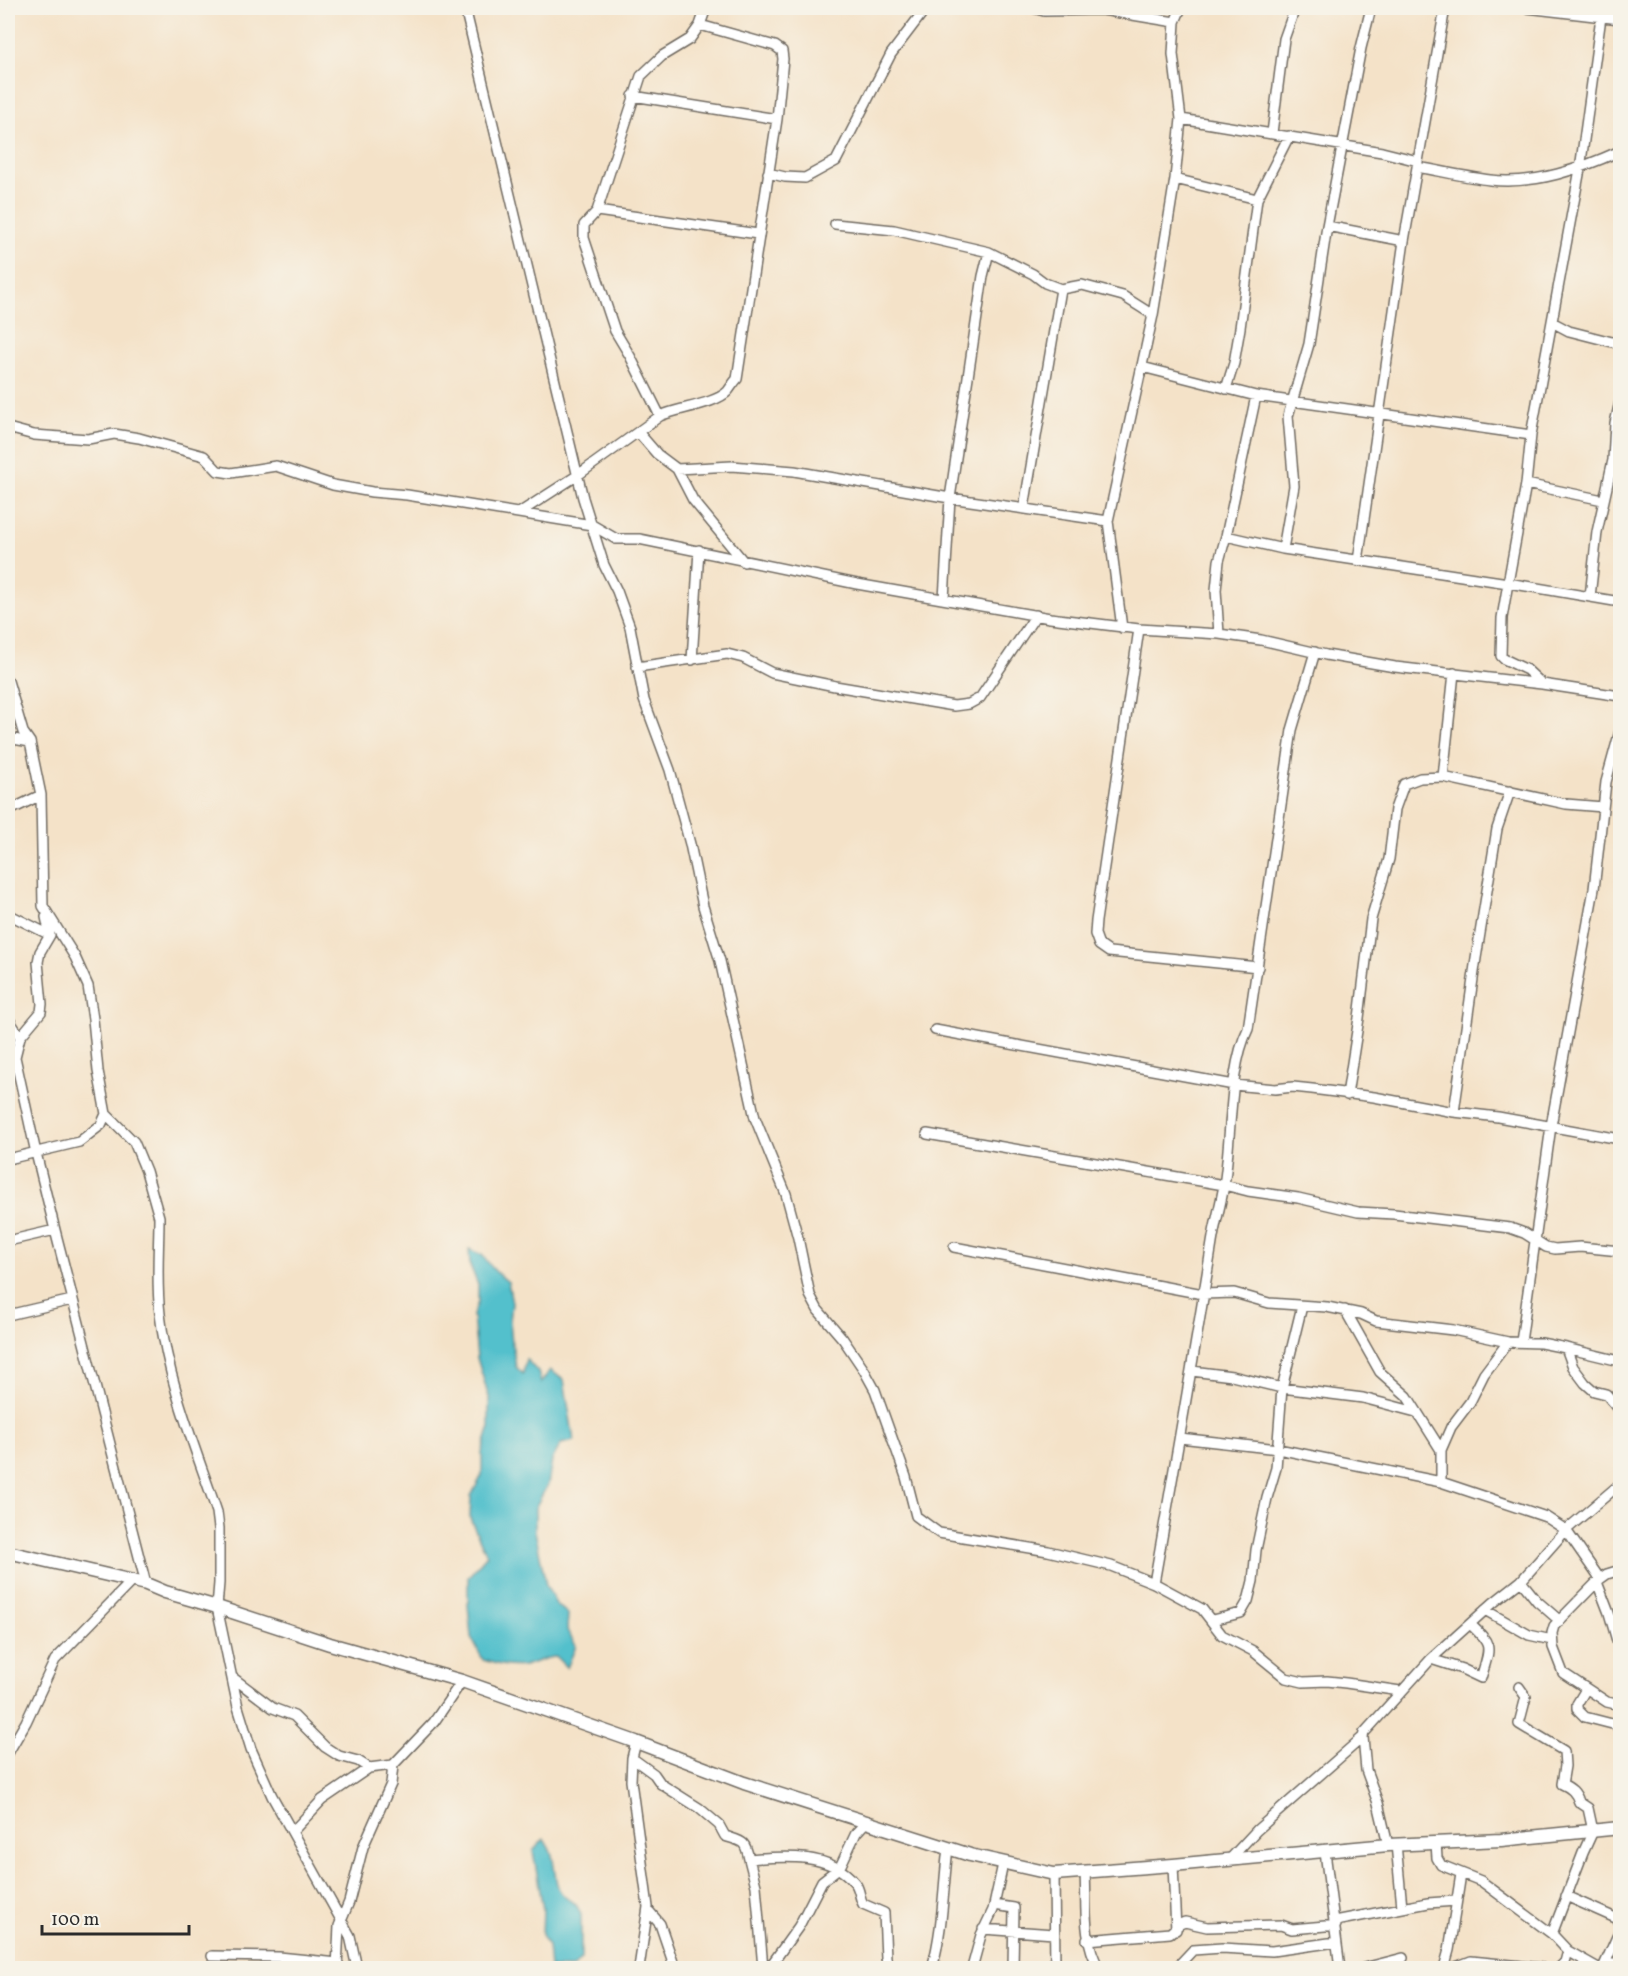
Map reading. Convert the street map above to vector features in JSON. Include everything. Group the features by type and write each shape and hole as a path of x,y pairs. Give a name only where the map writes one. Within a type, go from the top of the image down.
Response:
{"street":[{"path":"465,8 578,475 604,566 617,591 630,627 644,700 669,770 690,844 703,906 720,961 755,1118 786,1194 810,1295 818,1310 843,1339 875,1390 900,1457 916,1516 939,1533 1048,1551 1111,1566 1154,1583 1202,1609 1226,1638 1253,1651 1286,1678 1303,1682 1327,1681 1400,1691"},
{"path":"660,416 630,356 615,332 584,238 584,225 597,211 641,76 662,56 690,39 700,25 706,8"},
{"path":"768,173 806,178 836,161 891,54 926,8"},
{"path":"1033,8 1044,11 1102,9 1175,22"},
{"path":"1122,627 1108,522 1153,315 1175,179 1181,119 1173,54 1175,22 1181,8"},
{"path":"1272,133 1284,39 1295,8"},
{"path":"1283,549 1294,486 1288,416 1310,344 1328,226 1361,48 1371,8"},
{"path":"1358,561 1404,241 1445,8"},
{"path":"1527,8 1560,10 1620,19"},
{"path":"1542,684 1527,670 1501,656 1502,618 1526,484 1531,435 1580,169 1601,17"},
{"path":"519,513 578,475 660,416 727,393 736,379 777,120 782,78 782,51 775,46 700,25"},
{"path":"633,96 777,120"},
{"path":"1181,119 1382,152 1417,164 1490,180 1511,181 1549,176 1580,169 1620,151"},
{"path":"1226,389 1234,363 1240,328 1257,199 1288,136"},
{"path":"1175,179 1257,199"},
{"path":"597,211 758,234"},
{"path":"835,224 894,230 989,252 1061,289 1082,285 1123,296 1153,315"},
{"path":"1328,226 1404,241"},
{"path":"944,599 950,498 981,287 989,252"},
{"path":"1024,508 1061,289"},
{"path":"1552,322 1569,331 1620,344"},
{"path":"1142,367 1256,396 1531,435"},
{"path":"1219,634 1216,590 1219,561 1256,396"},
{"path":"1590,597 1592,565 1613,459 1615,423 1620,402"},
{"path":"8,428 45,436 87,439 114,434 139,438 204,456 218,471 231,473 276,466 333,485 592,525 616,539 639,539 699,550 744,562 1035,615 1139,629 1219,634 1261,640 1395,667 1542,684 1620,696"},
{"path":"638,432 657,453 677,469 693,500 744,562"},
{"path":"677,469 732,466 794,471 1108,522"},
{"path":"1526,484 1604,500"},
{"path":"1226,536 1283,549 1620,602"},
{"path":"692,660 699,550"},
{"path":"637,668 727,654 743,658 772,673 954,706 969,704 980,698 1035,615"},
{"path":"1139,629 1095,934 1099,945 1109,952 1258,967"},
{"path":"1154,1583 1192,1371 1203,1294 1224,1185 1234,1085 1242,1041 1248,1029 1292,730 1315,652"},
{"path":"1443,777 1454,674"},
{"path":"8,681 23,732 30,742 41,795 43,906 50,935 40,952 38,962 42,1004 40,1012 20,1037 15,1057 17,1073 72,1300 146,1584"},
{"path":"1521,1342 1551,1126 1594,889 1608,773 1620,731"},
{"path":"8,738 30,742"},
{"path":"1347,1095 1371,919 1389,859 1395,809 1404,784 1420,778 1443,777 1566,804 1603,807"},
{"path":"1454,1112 1497,829 1510,791"},
{"path":"8,811 41,795"},
{"path":"8,1160 79,1142 100,1125 105,1114 88,986 75,957 43,906"},
{"path":"8,914 50,935"},
{"path":"8,1018 20,1037"},
{"path":"935,1030 1234,1085 1275,1089 1293,1087 1312,1089 1454,1112 1482,1114 1620,1139"},
{"path":"105,1114 134,1142 157,1204 160,1312 163,1335 183,1415 209,1488 219,1528 217,1607 238,1707 251,1749 272,1797 353,1942 357,1968"},
{"path":"927,1134 1298,1198 1351,1211 1510,1228 1524,1233 1535,1242 1555,1248 1580,1247 1620,1251"},
{"path":"8,1242 55,1230"},
{"path":"954,1247 1203,1294 1234,1293 1269,1303 1345,1310 1376,1321 1453,1330 1508,1342 1542,1342 1620,1361"},
{"path":"8,1315 72,1300"},
{"path":"1212,1620 1241,1612 1248,1600 1267,1498 1276,1468 1282,1388 1302,1306"},
{"path":"1345,1310 1380,1372 1407,1396 1441,1450"},
{"path":"1442,1482 1441,1450 1484,1374 1508,1342"},
{"path":"1566,1348 1573,1367 1585,1383 1594,1391 1606,1394 1620,1410"},
{"path":"1192,1371 1232,1376 1282,1388 1363,1398 1416,1412"},
{"path":"1180,1438 1278,1449 1442,1482 1546,1517 1566,1530 1599,1581 1620,1651"},
{"path":"1229,1860 1257,1830 1363,1737 1400,1691 1431,1659 1521,1581 1566,1530 1620,1484"},
{"path":"8,1552 146,1584 330,1644 462,1681 636,1742 744,1783 948,1848 1054,1874 1392,1845 1501,1840 1620,1828"},
{"path":"1620,1570 1599,1581 1552,1629 1552,1640 1560,1670 1607,1702 1620,1705"},
{"path":"8,1753 26,1722 55,1660 132,1581"},
{"path":"1521,1581 1537,1600 1560,1621"},
{"path":"1485,1610 1529,1635 1552,1640"},
{"path":"1431,1659 1481,1678 1488,1646 1484,1637 1470,1624"},
{"path":"232,1677 273,1708 294,1716 325,1747 339,1756 358,1761 369,1768"},
{"path":"212,1956 279,1958 337,1966 338,1932 349,1902 363,1847 391,1784 393,1765 434,1722 462,1681"},
{"path":"1519,1687 1526,1697 1519,1724 1564,1751 1565,1766 1562,1784 1571,1787 1579,1802 1588,1808 1593,1831 1552,1934"},
{"path":"1586,1689 1577,1704 1579,1712 1588,1719 1620,1726"},
{"path":"1363,1737 1366,1770 1392,1845 1402,1907"},
{"path":"636,1742 632,1758 631,1781 646,1878 648,1910 639,1968"},
{"path":"632,1758 654,1774 661,1784 699,1808 719,1825 725,1836 746,1845 756,1886 763,1968"},
{"path":"293,1831 322,1800 369,1768 393,1765"},
{"path":"769,1968 799,1926 822,1881 840,1867 856,1833 867,1821"},
{"path":"1436,1843 1437,1858 1441,1866 1480,1881 1552,1934 1568,1951 1602,1967 1620,1965"},
{"path":"932,1968 941,1930 942,1893 948,1848"},
{"path":"1325,1852 1340,1968"},
{"path":"748,1859 804,1857 840,1867 859,1889 863,1904 884,1913 885,1958 888,1968"},
{"path":"972,1968 983,1929 994,1905 1003,1863"},
{"path":"1173,1865 1176,1930"},
{"path":"1085,1873 1087,1940 1099,1968"},
{"path":"1054,1874 1055,1968"},
{"path":"1444,1968 1461,1874"},
{"path":"1566,1896 1620,1920"},
{"path":"1087,1940 1170,1933 1176,1930 1179,1924 1185,1922 1207,1926 1284,1925 1292,1929 1335,1923 1428,1902 1456,1901"},
{"path":"994,1905 1014,1908 1013,1968"},
{"path":"648,1910 660,1924 675,1968"},
{"path":"983,1929 1054,1934"},
{"path":"1602,1967 1620,1930"},
{"path":"1176,1968 1193,1950 1222,1948 1272,1951 1336,1942"},
{"path":"1559,1968 1565,1962 1568,1951"},
{"path":"1364,1968 1403,1958"},
{"path":"1453,1968 1473,1961 1542,1968"}],"water":[{"path":"469,1249 482,1255 508,1282 512,1303 510,1321 516,1367 523,1374 526,1359 538,1372 541,1383 550,1370 564,1380 574,1441 561,1444 552,1460 548,1484 535,1508 535,1531 546,1585 556,1604 568,1614 567,1630 576,1646 567,1668 556,1657 518,1666 483,1660 471,1637 468,1577 487,1555 470,1518 471,1496 482,1475 482,1452 489,1430 489,1397 477,1358 473,1315 478,1302 478,1285 470,1265"},
{"path":"544,1839 553,1861 558,1888 562,1894 576,1904 581,1915 581,1959 573,1968 550,1968 548,1946 542,1937 543,1909 533,1851"}]}
